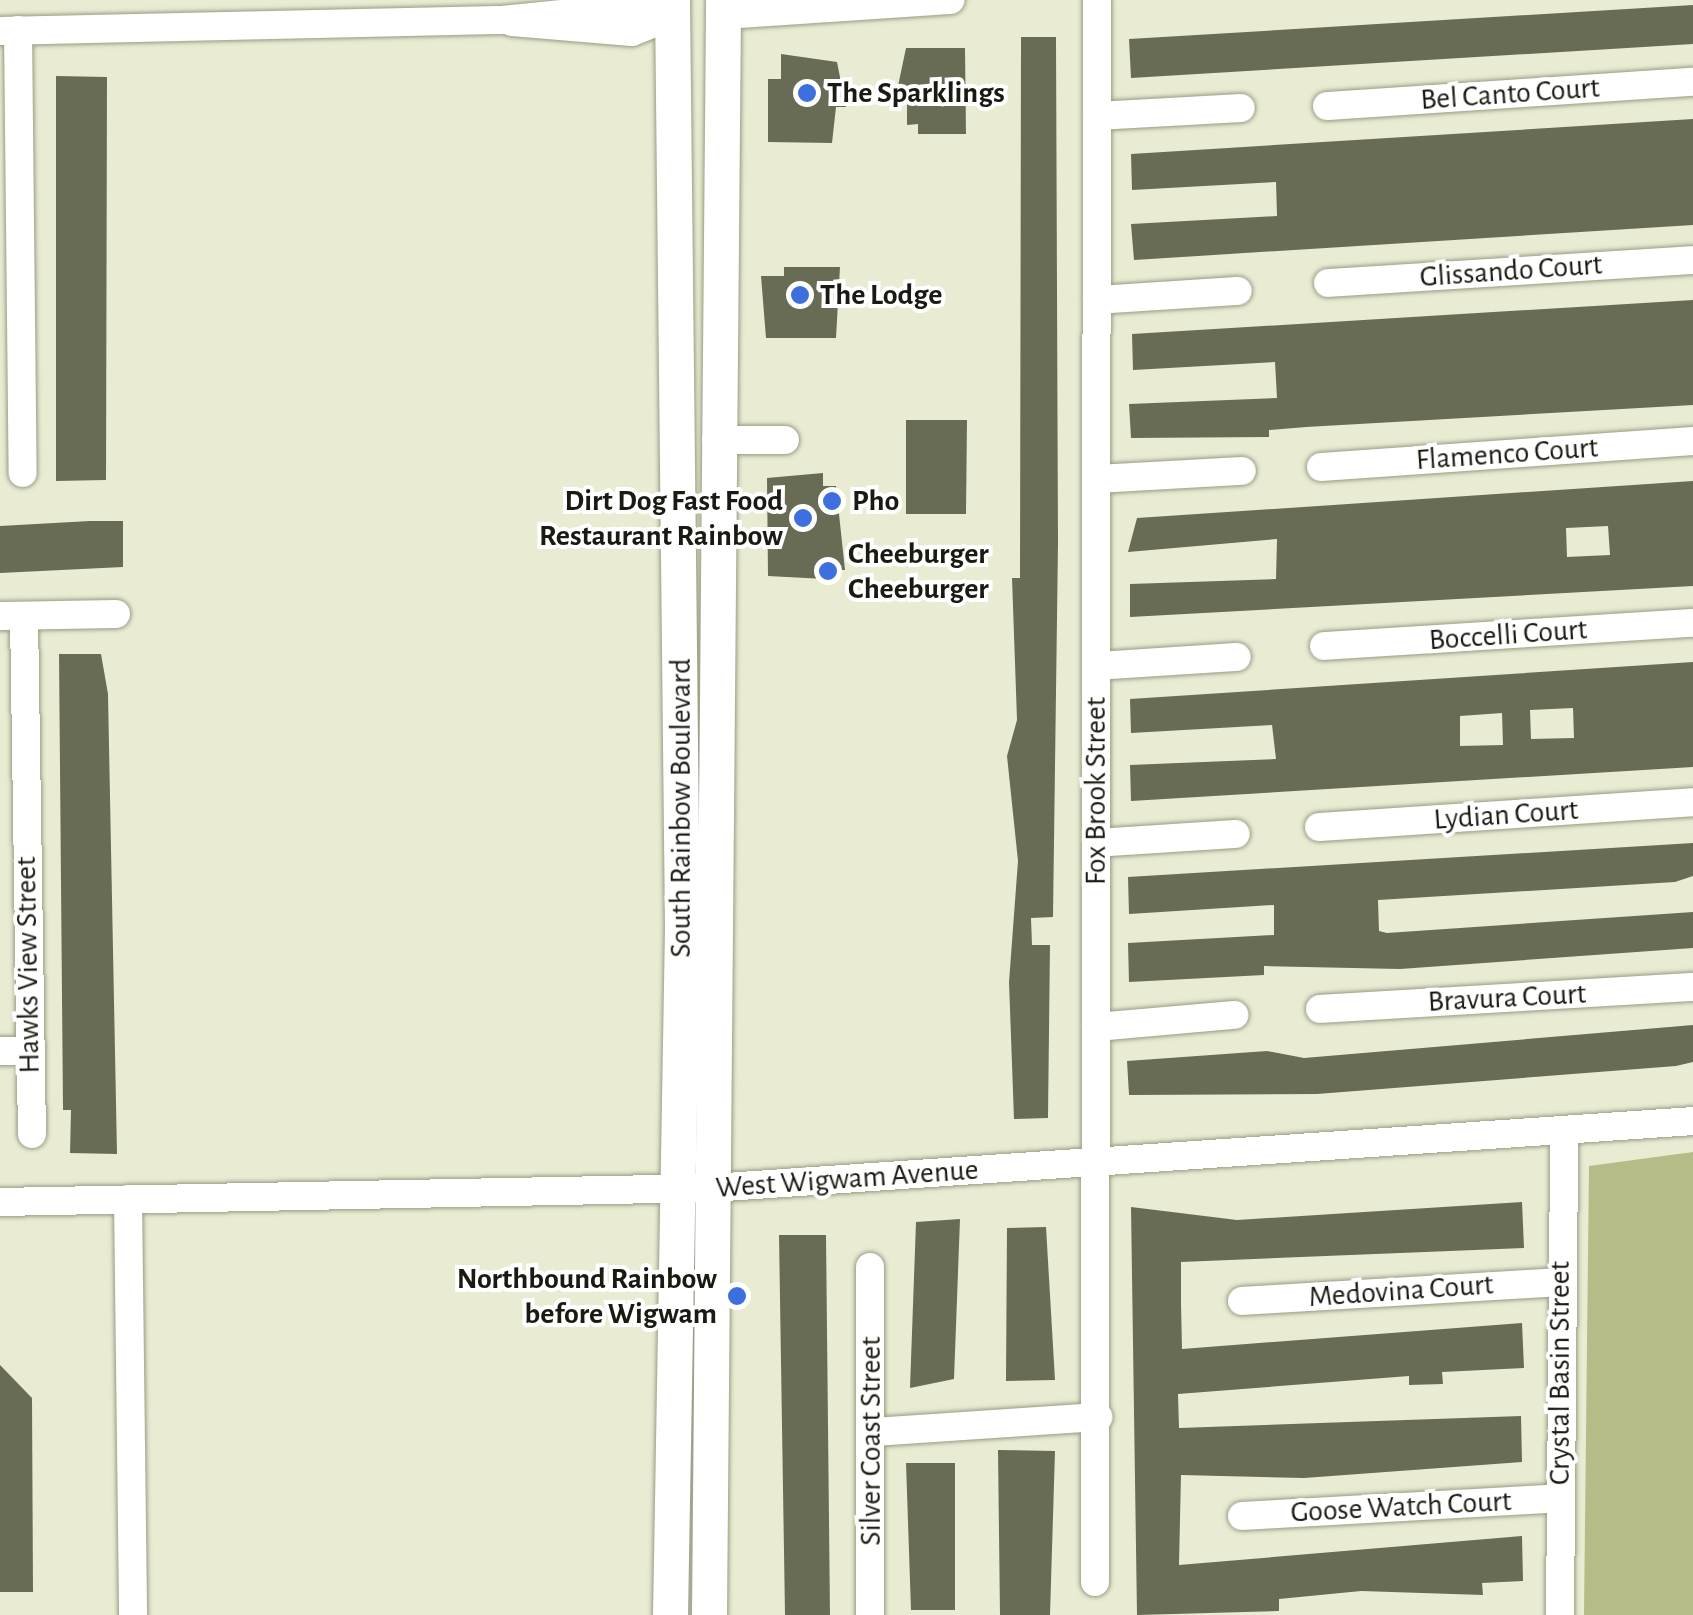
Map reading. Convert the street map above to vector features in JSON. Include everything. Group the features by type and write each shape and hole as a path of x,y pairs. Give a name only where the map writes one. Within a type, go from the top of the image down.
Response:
{"main road":[{"name":"South Rainbow Boulevard","path":"673,1610 714,785 720,199 698,6"},
{"name":"South Rainbow Boulevard","path":"698,6 678,404 680,626 710,1615"},
{"path":"698,6 693,49 696,116 720,199"},
{"path":"678,404 694,550 715,589"},
{"path":"680,626 694,642 694,711 714,785"}],"street":[{"path":"23,473 11,390 9,178 17,93 9,30 502,20 631,7 951,0"},
{"name":"Fox Brook Street","path":"1094,1582 1099,1418 1098,0"},
{"name":"Bel Canto Court","path":"1326,106 1693,82"},
{"path":"1098,116 1241,108"},
{"name":"Glissando Court","path":"1328,283 1693,260"},
{"path":"1097,300 1238,292"},
{"path":"716,440 785,440"},
{"name":"Flamenco Court","path":"1321,467 1693,441"},
{"path":"1097,479 1242,471"},
{"path":"12,616 116,614"},
{"name":"Hawks View Street","path":"12,616 13,845 30,1051 32,1134"},
{"name":"Boccelli Court","path":"1324,646 1693,623"},
{"path":"1097,666 1237,657"},
{"name":"Lydian Court","path":"1318,827 1693,802"},
{"path":"1096,843 1236,834"},
{"name":"Bravura Court","path":"1320,1009 1693,987"},
{"path":"1096,1028 1234,1015"},
{"path":"0,1051 30,1051"},
{"name":"West Wigwam Avenue","path":"0,1202 695,1188 1693,1121"},
{"name":"Crystal Basin Street","path":"1560,1615 1564,1130"},
{"path":"128,1200 133,1615"},
{"name":"Silver Coast Street","path":"870,1267 874,1432 870,1615"},
{"name":"Medovina Court","path":"1242,1301 1560,1282"},
{"path":"874,1432 1099,1418"},
{"name":"Goose Watch Court","path":"1242,1516 1560,1498"}],"green space":[{"path":"1693,1152 1693,1615 1584,1615 1589,1166"}],"building":[{"path":"1693,5 1693,44 1131,78 1129,39"},
{"path":"1021,37 1056,37 1058,543 1053,917 1031,918 1032,945 1050,945 1048,1118 1014,1119 1009,982 1018,861 1007,756 1017,720 1012,578 1020,578"},
{"path":"906,48 965,48 966,134 918,134 918,124 907,125 907,86 898,86"},
{"name":"The Sparklings","path":"781,54 837,62 846,107 836,107 832,143 768,142 768,79 781,79"},
{"path":"56,76 107,77 106,480 56,481"},
{"path":"1693,119 1693,225 1134,260 1131,224 1277,216 1276,182 1132,190 1131,154"},
{"name":"The Lodge","path":"784,267 840,267 836,338 766,338 761,276 784,276"},
{"path":"1693,300 1693,405 1306,427 1269,430 1269,437 1131,438 1129,404 1277,398 1275,362 1133,370 1132,334"},
{"path":"906,420 967,420 966,514 906,514"},
{"path":"823,473 823,486 836,486 845,570 825,570 825,579 768,576 767,478"},
{"path":"1693,481 1693,586 1130,617 1130,584 1276,579 1277,539 1128,552 1137,518","holes":["1608,526 1610,555 1567,557 1566,528"]},
{"path":"123,521 123,567 0,573 0,526"},
{"path":"59,654 101,654 108,694 117,1154 70,1153 71,1110 63,1110"},
{"path":"1693,662 1693,767 1131,801 1130,765 1276,759 1272,725 1131,733 1130,699","holes":["1573,708 1574,738 1531,739 1530,710","1502,713 1503,745 1460,746 1460,716"]},
{"path":"1693,843 1693,876 1675,882 1378,900 1379,931 1387,933 1693,912 1693,948 1400,969 1264,966 1264,975 1129,982 1128,943 1274,935 1274,905 1129,914 1128,877"},
{"path":"1693,1025 1693,1062 1676,1066 1317,1094 1129,1095 1127,1061 1267,1051 1304,1058"},
{"path":"1522,1202 1524,1248 1181,1262 1181,1303 1182,1349 1522,1323 1524,1368 1442,1372 1443,1384 1409,1385 1409,1376 1178,1394 1179,1428 1521,1416 1522,1462 1304,1478 1181,1475 1179,1565 1522,1536 1523,1581 1482,1583 1483,1595 1361,1591 1279,1599 1279,1611 1137,1615 1131,1207 1237,1220"},
{"path":"960,1219 954,1379 910,1388 916,1222"},
{"path":"1046,1227 1055,1380 1006,1381 1007,1228"},
{"path":"779,1235 826,1235 830,1615 785,1615"},
{"path":"0,1365 32,1398 33,1592 0,1592"},
{"path":"998,1450 1055,1451 1050,1615 1000,1615"},
{"path":"906,1463 955,1463 955,1610 911,1610"}],"place":[{"name":"The Sparklings","path":"807,93"},
{"name":"The Lodge","path":"800,295"},
{"name":"Pho","path":"832,501"},
{"name":"Dirt Dog Fast Food Restaurant Rainbow","path":"803,518"},
{"name":"Cheeburger Cheeburger","path":"828,571"},
{"name":"Northbound Rainbow before Wigwam","path":"737,1296"}]}
